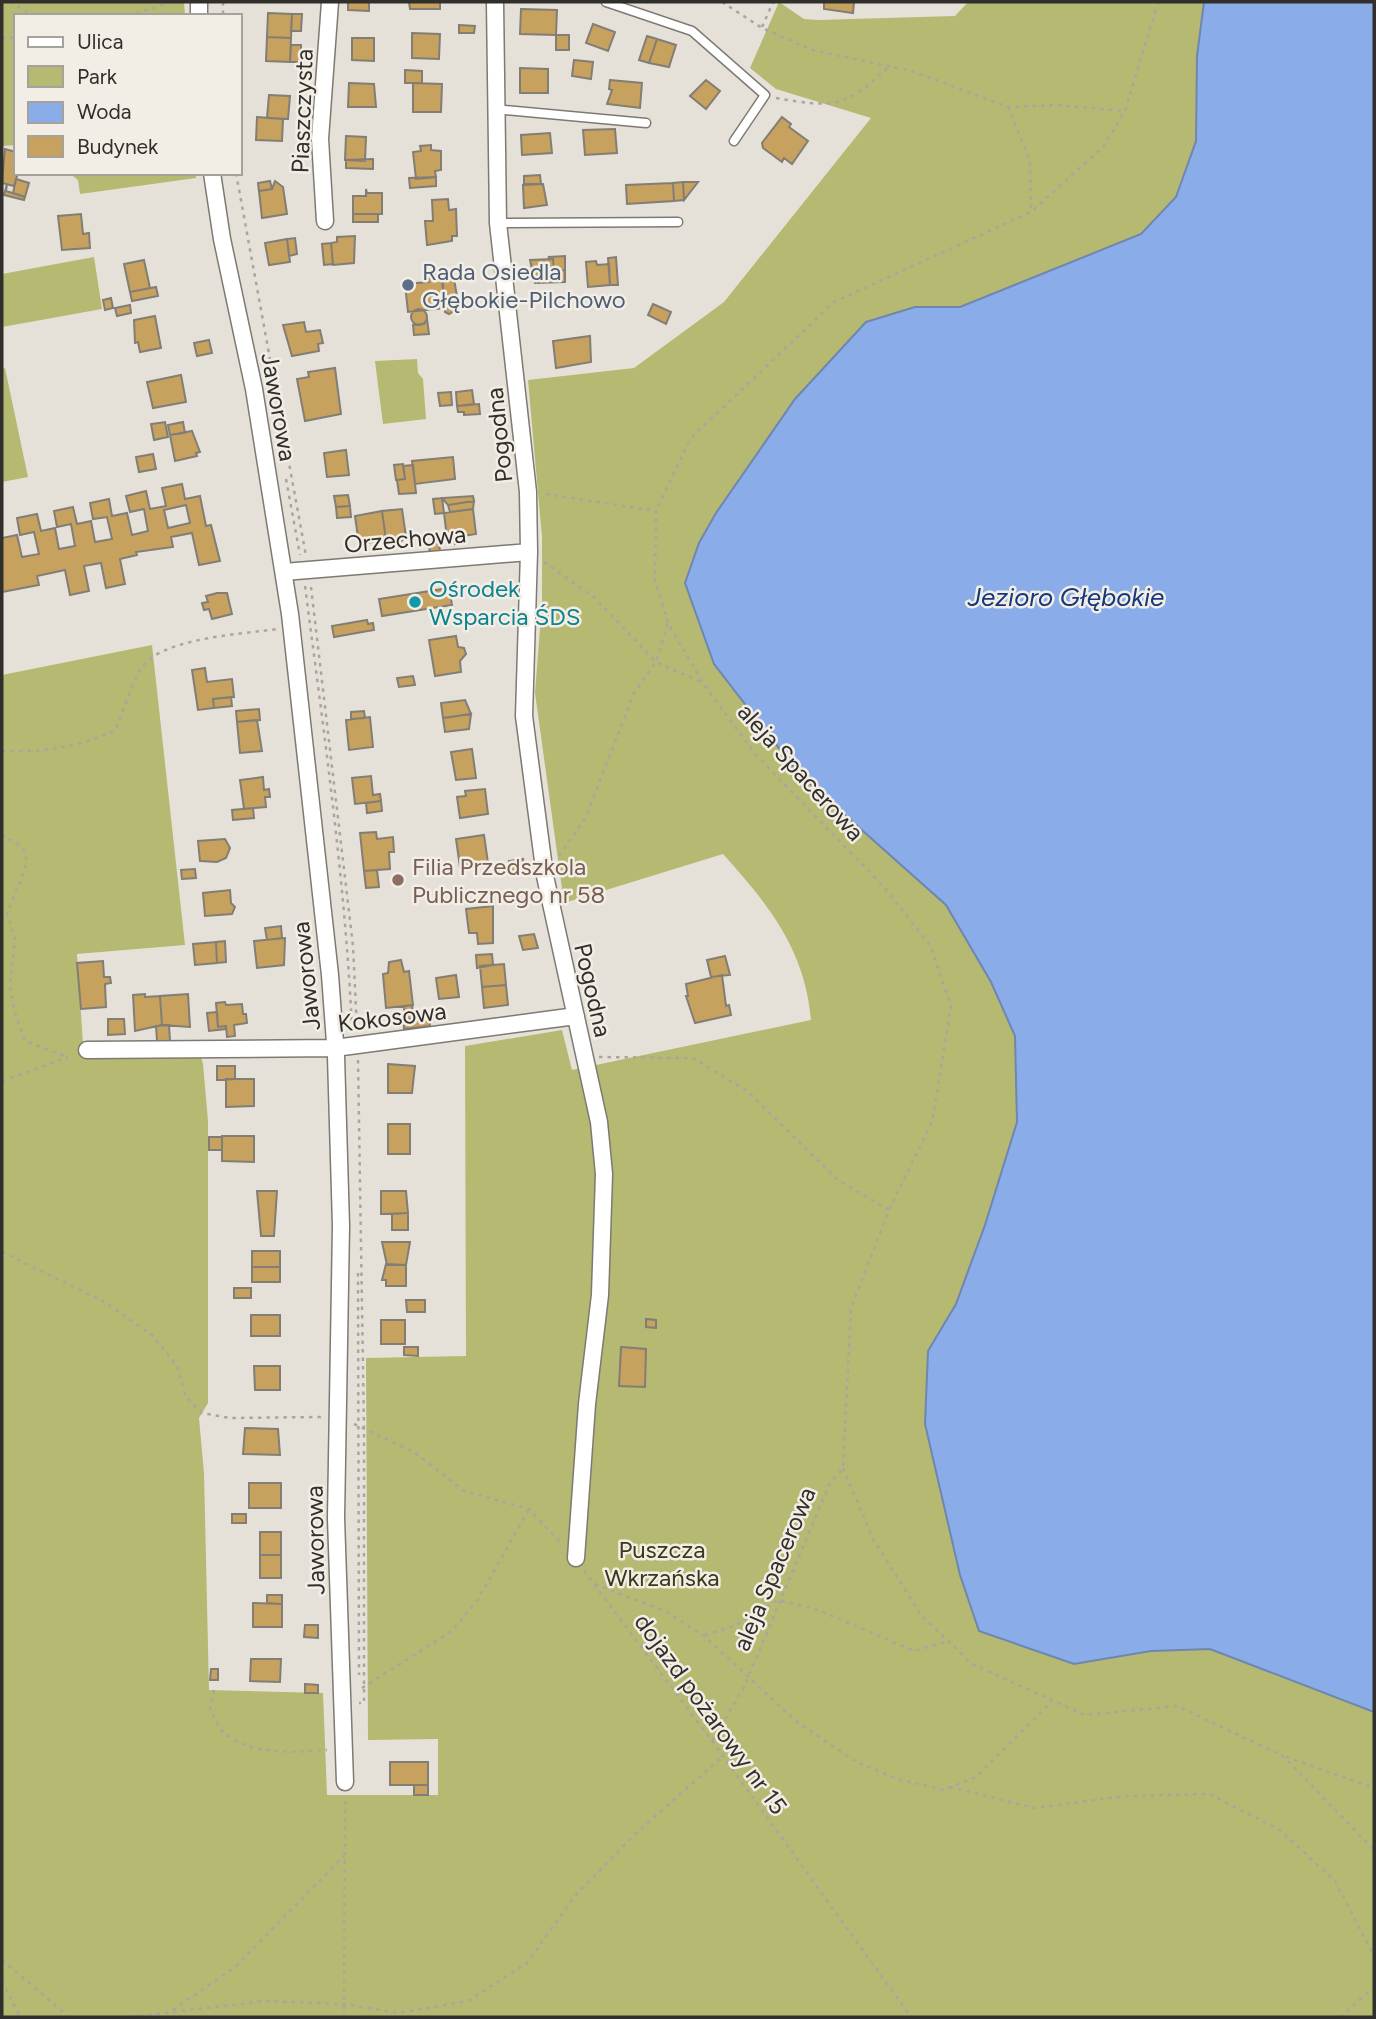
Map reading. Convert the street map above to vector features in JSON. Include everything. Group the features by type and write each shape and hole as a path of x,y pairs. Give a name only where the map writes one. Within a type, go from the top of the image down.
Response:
{"street":[{"name":"Piaszczysta","path":"325,221 320,139 330,2"},
{"name":"Pogodna","path":"495,2 494,109 498,223 528,492 524,716 545,876 599,1122 604,1213 600,1295 587,1404 576,1558"},
{"name":"Jaworowa","path":"212,175 254,389 284,572 300,690 335,1048 341,1226 336,1518 345,1782"},
{"name":"Orzechowa","path":"284,572 529,552"},
{"name":"Kokosowa","path":"87,1050 335,1048 576,1016"}],"lane":[{"path":"606,2 692,32 765,95 734,141"},
{"path":"494,109 646,123"},
{"path":"498,223 678,222"}],"path":[{"path":"10,2 31,14"},
{"path":"134,14 172,2"},
{"path":"722,2 762,27 812,50 912,71 1008,107 1056,105 1125,111"},
{"path":"762,27 773,2"},
{"name":"aleja Spacerowa","path":"712,1741 749,1675 778,1600 829,1485 844,1468 851,1308 889,1210 932,1122 951,1006 930,945 884,887 755,754 703,683 668,624 655,580 656,511 690,439 834,302 1031,212 1103,147 1125,111 1158,2"},
{"path":"765,95 817,106 847,100 866,89 889,66"},
{"path":"1008,107 1030,161 1031,212"},
{"path":"528,492 656,511"},
{"path":"529,552 595,598 656,662 703,683"},
{"path":"545,876 586,817 634,693 656,662 668,624"},
{"path":"2,751 55,749 94,741 115,730 141,667 158,651 202,640 282,629"},
{"path":"2,834 23,848 26,859 7,913 15,939 10,985 15,1013 24,1041 68,1057"},
{"path":"2,1081 87,1050"},
{"path":"585,1057 693,1058 747,1091 838,1180 889,1210"},
{"path":"2,1252 103,1301 152,1335 177,1366 186,1397 202,1413 230,1418 338,1417"},
{"name":"dojazd pożarowy nr 15","path":"338,1417 414,1452 464,1490 529,1509 576,1558 911,2017"},
{"path":"844,1468 873,1539 921,1615 972,1664 1085,1715 1177,1706 1283,1756 1374,1788"},
{"path":"359,1690 452,1631 478,1599 529,1509"},
{"path":"592,1583 667,1612 704,1636 796,1721 856,1762 898,1779 944,1790 976,1777 1052,1701"},
{"path":"704,1636 734,1626 778,1600 818,1610 914,1651 947,1640"},
{"path":"214,1690 210,1710 224,1733 256,1749 295,1752 344,1748"},
{"path":"1283,1756 1374,1850"},
{"path":"131,2017 264,2001 344,2004 398,2013 468,2001 527,1964 574,1897 634,1835 722,1758"},
{"path":"344,2017 345,1782"},
{"path":"950,1787 1034,1808 1125,1796 1209,1794 1280,1830 1335,1881 1374,1956"},
{"path":"163,2017 235,1967 344,1856"},
{"path":"2,1960 69,2017"},
{"path":"2,1981 20,2017"},
{"path":"1340,2017 1374,1987"}],"green space":[{"path":"2,2 184,2 185,14 14,14 14,145 2,146"},
{"name":"Puszcza Wkrzańska","path":"779,2 804,19 817,20 955,16 968,2 1204,2 1197,56 1196,141 1176,197 1141,234 960,307 915,307 755,460 716,513 705,636 714,664 799,774 946,905 991,982 1015,1036 1017,1122 985,1225 956,1304 928,1351 925,1424 960,1575 979,1631 1151,1651 1210,1649 1374,1712 1374,2017 2,2017 2,675 152,645 185,945 77,954 83,1044 196,1040 203,1064 208,1121 208,1403 199,1418 204,1473 209,1690 323,1693 327,1795 438,1795 438,1739 368,1740 366,1358 466,1356 465,1046 562,1030 572,1070 811,1020 801,971 782,929 755,891 723,854 564,903 535,693 542,603 542,537 528,380 634,368 724,302 871,118 776,89 750,68"},
{"path":"72,175 196,175 196,178 80,194 78,180"},
{"path":"94,257 102,309 2,327 2,274"},
{"path":"417,359 418,373 423,379 426,419 383,424 375,361"},
{"path":"5,368 28,477 2,482 2,369"}],"water":[{"name":"Jezioro Głębokie","path":"1204,2 1374,2 1374,1712 1210,1649 1151,1651 1074,1664 979,1631 960,1575 925,1424 928,1351 956,1304 985,1225 1017,1122 1015,1036 991,982 946,905 799,774 714,664 685,583 699,543 716,513 795,399 866,322 915,307 960,307 1141,234 1176,197 1196,141 1197,56"}],"building":[{"path":"348,2 369,2 369,11 348,10"},
{"path":"409,2 440,2 440,9 410,9"},
{"path":"824,2 854,2 853,13 824,9"},
{"path":"521,9 557,10 556,35 520,34"},
{"path":"268,13 292,14 291,38 267,37"},
{"path":"292,14 302,14 301,31 291,31"},
{"path":"593,24 615,32 608,51 586,43"},
{"path":"459,25 475,26 474,33 459,33"},
{"path":"412,33 440,34 439,59 412,58"},
{"path":"556,35 569,35 569,50 556,50"},
{"path":"647,36 657,39 649,63 639,60"},
{"path":"267,37 291,38 290,62 266,61"},
{"path":"352,38 374,38 374,61 352,60"},
{"path":"657,39 676,45 669,67 649,63"},
{"path":"291,45 301,45 301,62 290,62"},
{"path":"574,60 593,62 591,79 572,76"},
{"path":"520,68 548,69 548,93 520,93"},
{"path":"405,70 422,71 422,83 405,83"},
{"path":"610,80 642,83 640,108 607,104 612,90 609,89"},
{"path":"706,80 720,91 706,109 690,96"},
{"path":"349,83 374,84 376,107 348,107"},
{"path":"413,83 442,84 441,112 413,112"},
{"path":"269,95 290,96 288,119 267,118"},
{"path":"257,117 283,119 282,141 256,140"},
{"path":"782,117 791,124 789,127 808,141 792,164 784,158 782,162 763,148 762,143"},
{"path":"615,129 617,153 585,155 583,130"},
{"path":"550,133 552,153 522,155 521,135"},
{"path":"346,136 366,137 365,161 345,160"},
{"path":"431,145 431,150 441,151 441,170 435,171 436,177 416,179 413,152 421,151 420,146"},
{"path":"5,149 14,151 14,175 17,175 14,186 2,183"},
{"path":"373,159 373,169 346,168 346,160"},
{"path":"540,175 541,184 524,184 524,176"},
{"path":"436,177 436,186 410,188 409,178"},
{"path":"16,179 29,183 25,197 13,193"},
{"path":"270,181 272,189 259,191 258,183"},
{"path":"275,181 283,187 287,214 262,218 259,191 272,189"},
{"path":"683,182 684,200 674,201 673,183"},
{"path":"683,182 698,182 684,200"},
{"path":"673,183 674,201 627,204 626,185"},
{"path":"7,184 6,191 25,197 24,200 4,195"},
{"path":"543,184 547,205 524,208 523,185"},
{"path":"366,189 367,193 382,193 382,214 353,214 353,196 366,196"},
{"path":"448,199 449,210 456,209 457,236 452,236 452,241 427,245 425,221 433,221 432,200"},
{"path":"81,214 83,234 89,233 90,248 62,250 58,216"},
{"path":"353,214 378,214 378,222 353,222"},
{"path":"355,236 354,263 333,265 331,243 337,242 337,237"},
{"path":"295,238 297,254 289,256 287,239"},
{"path":"287,239 290,262 269,265 265,243"},
{"path":"331,243 333,264 324,265 322,244"},
{"path":"565,256 565,270 554,271 553,259 548,257"},
{"path":"616,257 618,285 610,285 608,258"},
{"path":"553,259 554,271 565,270 565,282 535,283 530,260"},
{"path":"144,260 150,288 130,292 124,264"},
{"path":"596,261 597,265 609,264 610,285 588,287 586,262"},
{"path":"442,274 445,308 408,312 405,284 429,282 428,275"},
{"path":"454,279 459,308 449,314 445,312 442,280"},
{"path":"156,287 158,296 132,301 130,292"},
{"path":"111,298 113,308 105,310 103,300"},
{"path":"653,304 671,312 666,324 648,315"},
{"path":"130,305 131,313 117,316 115,308"},
{"path":"419,309 425,311 425,323 419,325 413,323 411,317 413,311"},
{"path":"155,316 161,348 140,352 138,342 135,343 134,320"},
{"path":"427,319 429,334 414,335 413,325 424,324"},
{"path":"304,322 306,332 320,330 323,343 318,344 319,351 292,356 283,325"},
{"path":"590,336 591,362 556,368 553,341"},
{"path":"209,340 212,353 197,356 194,343"},
{"path":"335,368 341,414 305,421 297,379 309,377 308,372"},
{"path":"181,375 186,402 153,408 147,382"},
{"path":"472,390 474,404 457,406 456,392"},
{"path":"451,392 452,405 440,406 438,393"},
{"path":"479,404 480,414 464,415 464,412 458,412 457,406"},
{"path":"165,422 168,437 154,440 151,424"},
{"path":"183,422 185,433 170,435 168,425"},
{"path":"192,431 200,452 196,453 197,456 175,461 170,435"},
{"path":"346,450 349,475 327,477 324,453"},
{"path":"153,454 156,469 139,472 136,457"},
{"path":"453,457 455,479 415,484 412,461"},
{"path":"403,464 405,479 396,480 394,465"},
{"path":"413,465 416,493 399,494 397,480 405,479 403,466"},
{"path":"182,484 185,499 200,496 206,526 211,525 220,561 199,565 192,533 171,537 173,547 136,552 137,555 120,559 125,584 106,588 101,563 84,566 89,591 70,595 65,570 37,576 39,585 2,592 2,538 17,535 22,557 39,554 34,532 20,535 17,518 37,514 41,531 55,528 59,549 75,546 71,524 57,527 54,511 73,507 77,524 91,521 95,542 112,539 107,517 93,519 90,503 109,499 112,516 127,513 132,535 148,531 144,509 130,512 126,496 146,491 150,509 166,506 162,488","holes":["186,505 190,523 168,528 164,510"]},
{"path":"348,495 350,506 336,507 334,496"},
{"path":"473,496 474,501 448,505 442,498"},
{"path":"442,498 444,513 435,514 433,499"},
{"path":"474,501 473,509 450,512 448,505"},
{"path":"350,506 351,517 337,518 336,507"},
{"path":"402,509 406,537 395,546 386,540 382,511"},
{"path":"473,509 476,534 463,536 464,542 455,544 454,538 447,538 444,513"},
{"path":"382,511 386,540 359,544 355,516"},
{"path":"439,543 440,552 430,554 429,545"},
{"name":"Ośrodek Wsparcia ŚDS","path":"449,588 452,605 382,616 379,599"},
{"path":"227,593 232,614 212,619 209,609 204,610 202,603 208,602 206,596"},
{"path":"367,620 368,624 373,623 374,630 334,637 332,626"},
{"path":"456,636 458,647 464,648 466,654 460,661 461,672 435,676 429,640"},
{"path":"205,668 207,682 232,679 234,697 213,699 214,708 198,710 192,670"},
{"path":"413,676 415,685 399,687 397,678"},
{"path":"231,697 232,706 214,708 213,699"},
{"path":"465,700 471,714 443,718 441,703"},
{"path":"259,709 260,720 237,722 236,711"},
{"path":"364,711 365,718 351,719 351,712"},
{"path":"471,714 469,729 445,732 443,718"},
{"path":"370,717 373,747 349,750 346,720"},
{"path":"257,720 262,751 240,753 237,722"},
{"path":"472,749 476,778 456,780 451,752"},
{"path":"371,776 373,795 380,794 381,801 355,804 352,778"},
{"path":"263,777 264,790 269,789 270,797 265,797 266,807 244,809 240,780"},
{"path":"485,789 488,814 460,818 457,797 466,796 465,791"},
{"path":"381,801 382,811 367,813 366,803"},
{"path":"253,808 254,818 233,820 232,810"},
{"path":"376,832 377,839 393,837 394,852 389,852 390,869 364,871 360,833"},
{"path":"484,835 488,863 460,867 456,839"},
{"path":"225,839 230,848 226,858 217,862 200,861 198,841"},
{"path":"523,859 525,873 511,875 509,861"},
{"path":"195,869 196,878 182,879 181,870"},
{"path":"377,870 379,887 366,888 364,871"},
{"path":"230,890 231,903 235,907 232,914 205,916 203,893"},
{"path":"493,906 493,943 478,944 477,933 469,933 466,909"},
{"path":"281,926 282,938 267,940 265,928"},
{"path":"534,934 538,948 523,950 519,936"},
{"path":"285,938 284,965 257,968 254,941"},
{"path":"225,941 226,962 217,963 216,942"},
{"path":"216,942 217,963 195,965 193,944"},
{"path":"492,954 493,965 477,968 476,955"},
{"path":"725,956 730,975 711,977 707,960"},
{"path":"401,960 404,972 409,971 413,1005 386,1008 383,974 388,973 389,962"},
{"path":"103,961 104,977 110,977 111,983 105,984 106,1007 81,1009 77,963"},
{"path":"504,964 506,985 482,987 480,966"},
{"path":"456,975 459,997 439,999 436,978"},
{"path":"722,975 726,1006 729,1005 731,1015 695,1023 686,996 686,984"},
{"path":"506,985 508,1005 484,1008 482,987"},
{"path":"145,994 145,997 160,996 162,1025 135,1031 133,995"},
{"path":"188,994 190,1027 162,1025 160,996"},
{"path":"225,1002 226,1005 242,1004 243,1014 246,1014 247,1023 234,1025 235,1036 227,1037 226,1026 218,1027 216,1003"},
{"path":"412,1005 414,1019 405,1020 404,1006"},
{"path":"217,1012 218,1027 226,1026 226,1029 209,1031 207,1013"},
{"path":"429,1017 430,1026 404,1029 403,1020"},
{"path":"108,1019 124,1019 125,1034 108,1035"},
{"path":"169,1025 170,1041 157,1041 156,1026"},
{"path":"388,1064 415,1066 412,1093 388,1093"},
{"path":"217,1066 235,1066 235,1079 217,1080"},
{"path":"226,1079 254,1079 254,1106 226,1107"},
{"path":"388,1124 410,1124 410,1154 388,1154"},
{"path":"222,1136 254,1136 254,1162 222,1161"},
{"path":"209,1137 222,1137 222,1150 209,1150"},
{"path":"257,1191 277,1191 274,1236 261,1236"},
{"path":"381,1191 406,1191 408,1213 381,1214"},
{"path":"408,1213 408,1230 392,1230 392,1214"},
{"path":"382,1242 410,1242 406,1265 387,1265"},
{"path":"252,1251 280,1251 280,1267 252,1267"},
{"path":"386,1264 406,1265 406,1286 386,1286 386,1280 382,1280"},
{"path":"252,1267 280,1267 280,1282 252,1282"},
{"path":"234,1288 251,1288 251,1298 234,1298"},
{"path":"406,1300 425,1300 425,1312 407,1312"},
{"path":"251,1315 280,1315 280,1336 251,1336"},
{"path":"646,1319 656,1320 656,1328 646,1327"},
{"path":"381,1320 405,1320 405,1344 381,1344"},
{"path":"404,1347 418,1347 418,1356 404,1355"},
{"path":"621,1347 646,1349 645,1387 619,1386"},
{"path":"254,1366 280,1366 280,1390 255,1390"},
{"path":"245,1428 278,1429 280,1455 243,1454"},
{"path":"249,1483 281,1483 281,1508 249,1508"},
{"path":"232,1514 246,1514 246,1523 232,1523"},
{"path":"260,1532 281,1532 281,1555 260,1555"},
{"path":"260,1555 281,1555 281,1578 260,1578"},
{"path":"267,1595 282,1595 282,1604 267,1603"},
{"path":"253,1603 282,1604 282,1627 253,1627"},
{"path":"305,1625 318,1625 318,1638 304,1637"},
{"path":"251,1659 281,1659 280,1682 250,1681"},
{"path":"211,1669 218,1669 218,1680 210,1680"},
{"path":"305,1684 318,1685 318,1693 305,1693"},
{"path":"390,1762 428,1762 428,1785 390,1785"},
{"path":"414,1785 428,1785 428,1795 414,1795"}],"place":[{"name":"Rada Osiedla Głębokie-Pilchowo","path":"408,285"},
{"name":"Ośrodek Wsparcia ŚDS","path":"415,602"},
{"name":"Filia Przedszkola Publicznego nr 58","path":"398,880"}]}
